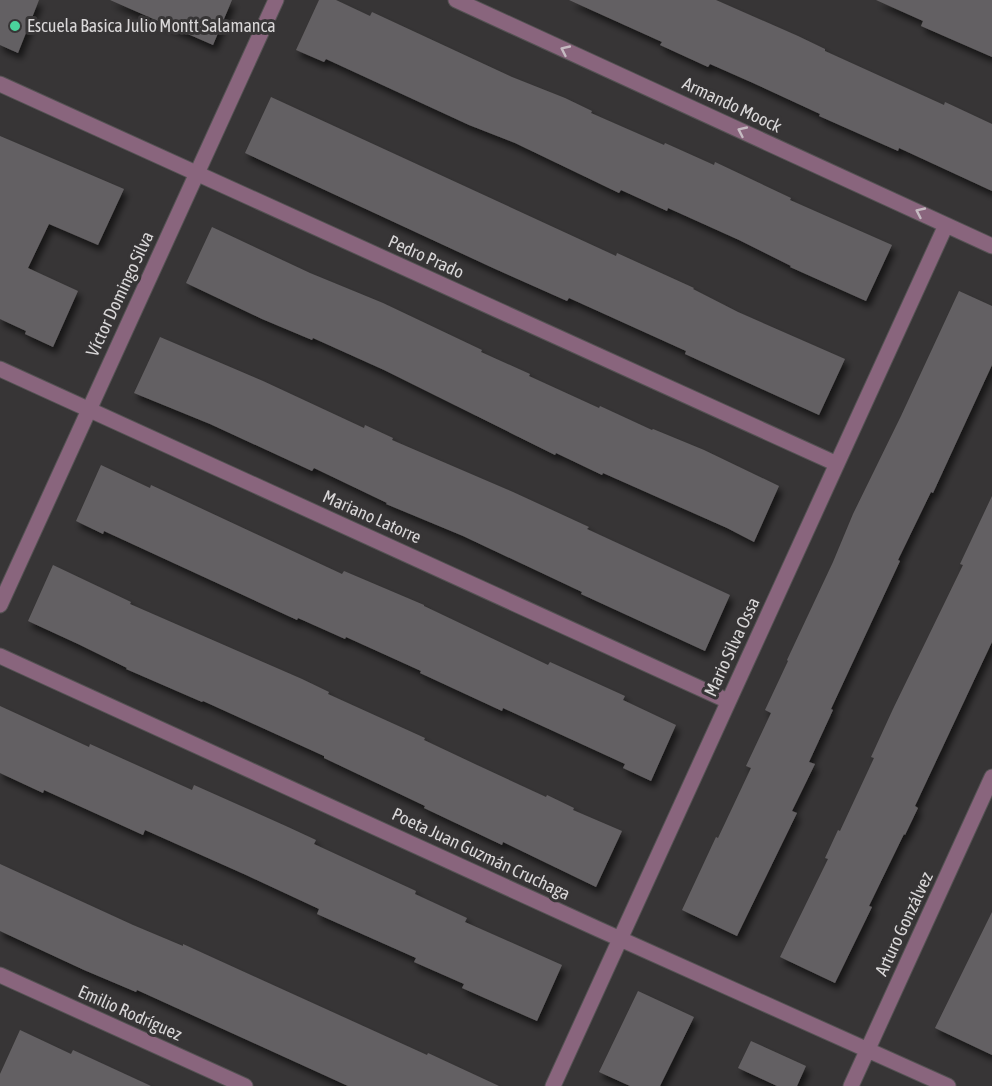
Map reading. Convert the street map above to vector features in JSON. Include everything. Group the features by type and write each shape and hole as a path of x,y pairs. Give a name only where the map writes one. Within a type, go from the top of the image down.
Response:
{"street":[{"name":"Víctor Domingo Silva","path":"0,605 276,0"},
{"name":"Armando Moock","path":"456,0 992,246"},
{"name":"Pedro Prado","path":"0,84 837,464"},
{"name":"Mario Silva Ossa","path":"553,1086 946,225"},
{"name":"Mariano Latorre","path":"0,369 729,701"},
{"name":"Poeta Juan Guzmán Cruchaga","path":"0,656 948,1086"},
{"name":"Arturo Gonzálvez","path":"851,1086 992,777"},
{"name":"Emilio Rodríguez","path":"0,975 244,1086"}],"building":[{"name":"Escuela Basica Julio Montt Salamanca","path":"0,0 39,0 18,53 0,45"},
{"path":"110,0 232,0 213,45"},
{"path":"319,0 336,0 370,16 372,12 664,145 665,143 714,165 715,162 791,198 790,200 892,245 866,301 668,208 667,211 621,190 619,193 515,143 469,125 326,59 324,62 296,50"},
{"path":"569,0 716,0 944,105 945,102 992,124 992,191 899,148 898,151 819,116 820,114 710,64 708,67 660,45 662,42"},
{"path":"876,0 992,0 992,57 921,26 923,21"},
{"path":"271,97 616,256 617,253 694,288 738,312 845,359 819,415 685,354 686,351 569,298 567,301 493,268 245,153"},
{"path":"0,136 124,189 98,245 49,224 28,268 78,291 53,347 0,319"},
{"path":"212,227 310,273 383,303 530,374 529,376 599,408 600,406 652,430 704,450 779,486 754,542 603,473 602,475 556,453 555,455 384,370 313,338 312,340 262,319 186,283"},
{"path":"959,291 992,306 992,365 933,493 931,492 898,560 900,561 831,709 833,710 809,762 815,764 792,811 797,813 737,936 682,910 751,768 746,766 771,713 765,710 787,660 853,514"},
{"path":"160,337 364,428 365,425 393,438 392,440 513,492 730,595 705,651 463,536 386,504 314,468 312,471 210,424 134,393"},
{"path":"101,465 150,488 151,485 342,574 344,571 424,605 548,665 550,662 625,696 623,700 676,725 651,781 623,768 625,764 503,708 502,711 346,637 345,639 298,618 297,620 104,531 103,534 76,521"},
{"path":"992,496 992,642 915,806 918,808 869,906 872,907 835,983 780,957 828,859 825,858 874,758 871,757 963,565 960,564"},
{"path":"53,565 131,602 130,604 302,679 329,692 328,694 425,738 424,740 622,831 596,887 503,842 502,845 424,808 425,806 324,756 126,669 28,621"},
{"path":"0,706 89,747 90,744 192,790 194,785 288,827 316,840 314,844 416,891 415,894 467,918 465,922 562,965 537,1021 462,988 464,984 414,962 416,958 317,914 319,909 246,875 145,830 143,835 44,790 43,793 0,773"},
{"path":"0,864 499,1086 348,1086 137,990 136,992 84,970 0,931"},
{"path":"992,912 992,1055 935,1028"},
{"path":"638,991 694,1017 660,1086 630,1086 599,1072"},
{"path":"20,1030 71,1054 73,1050 151,1086 0,1086 0,1074"},
{"path":"751,1041 806,1066 797,1086 777,1086 738,1068"}],"place":[{"name":"Escuela Basica Julio Montt Salamanca","path":"15,26"}]}
